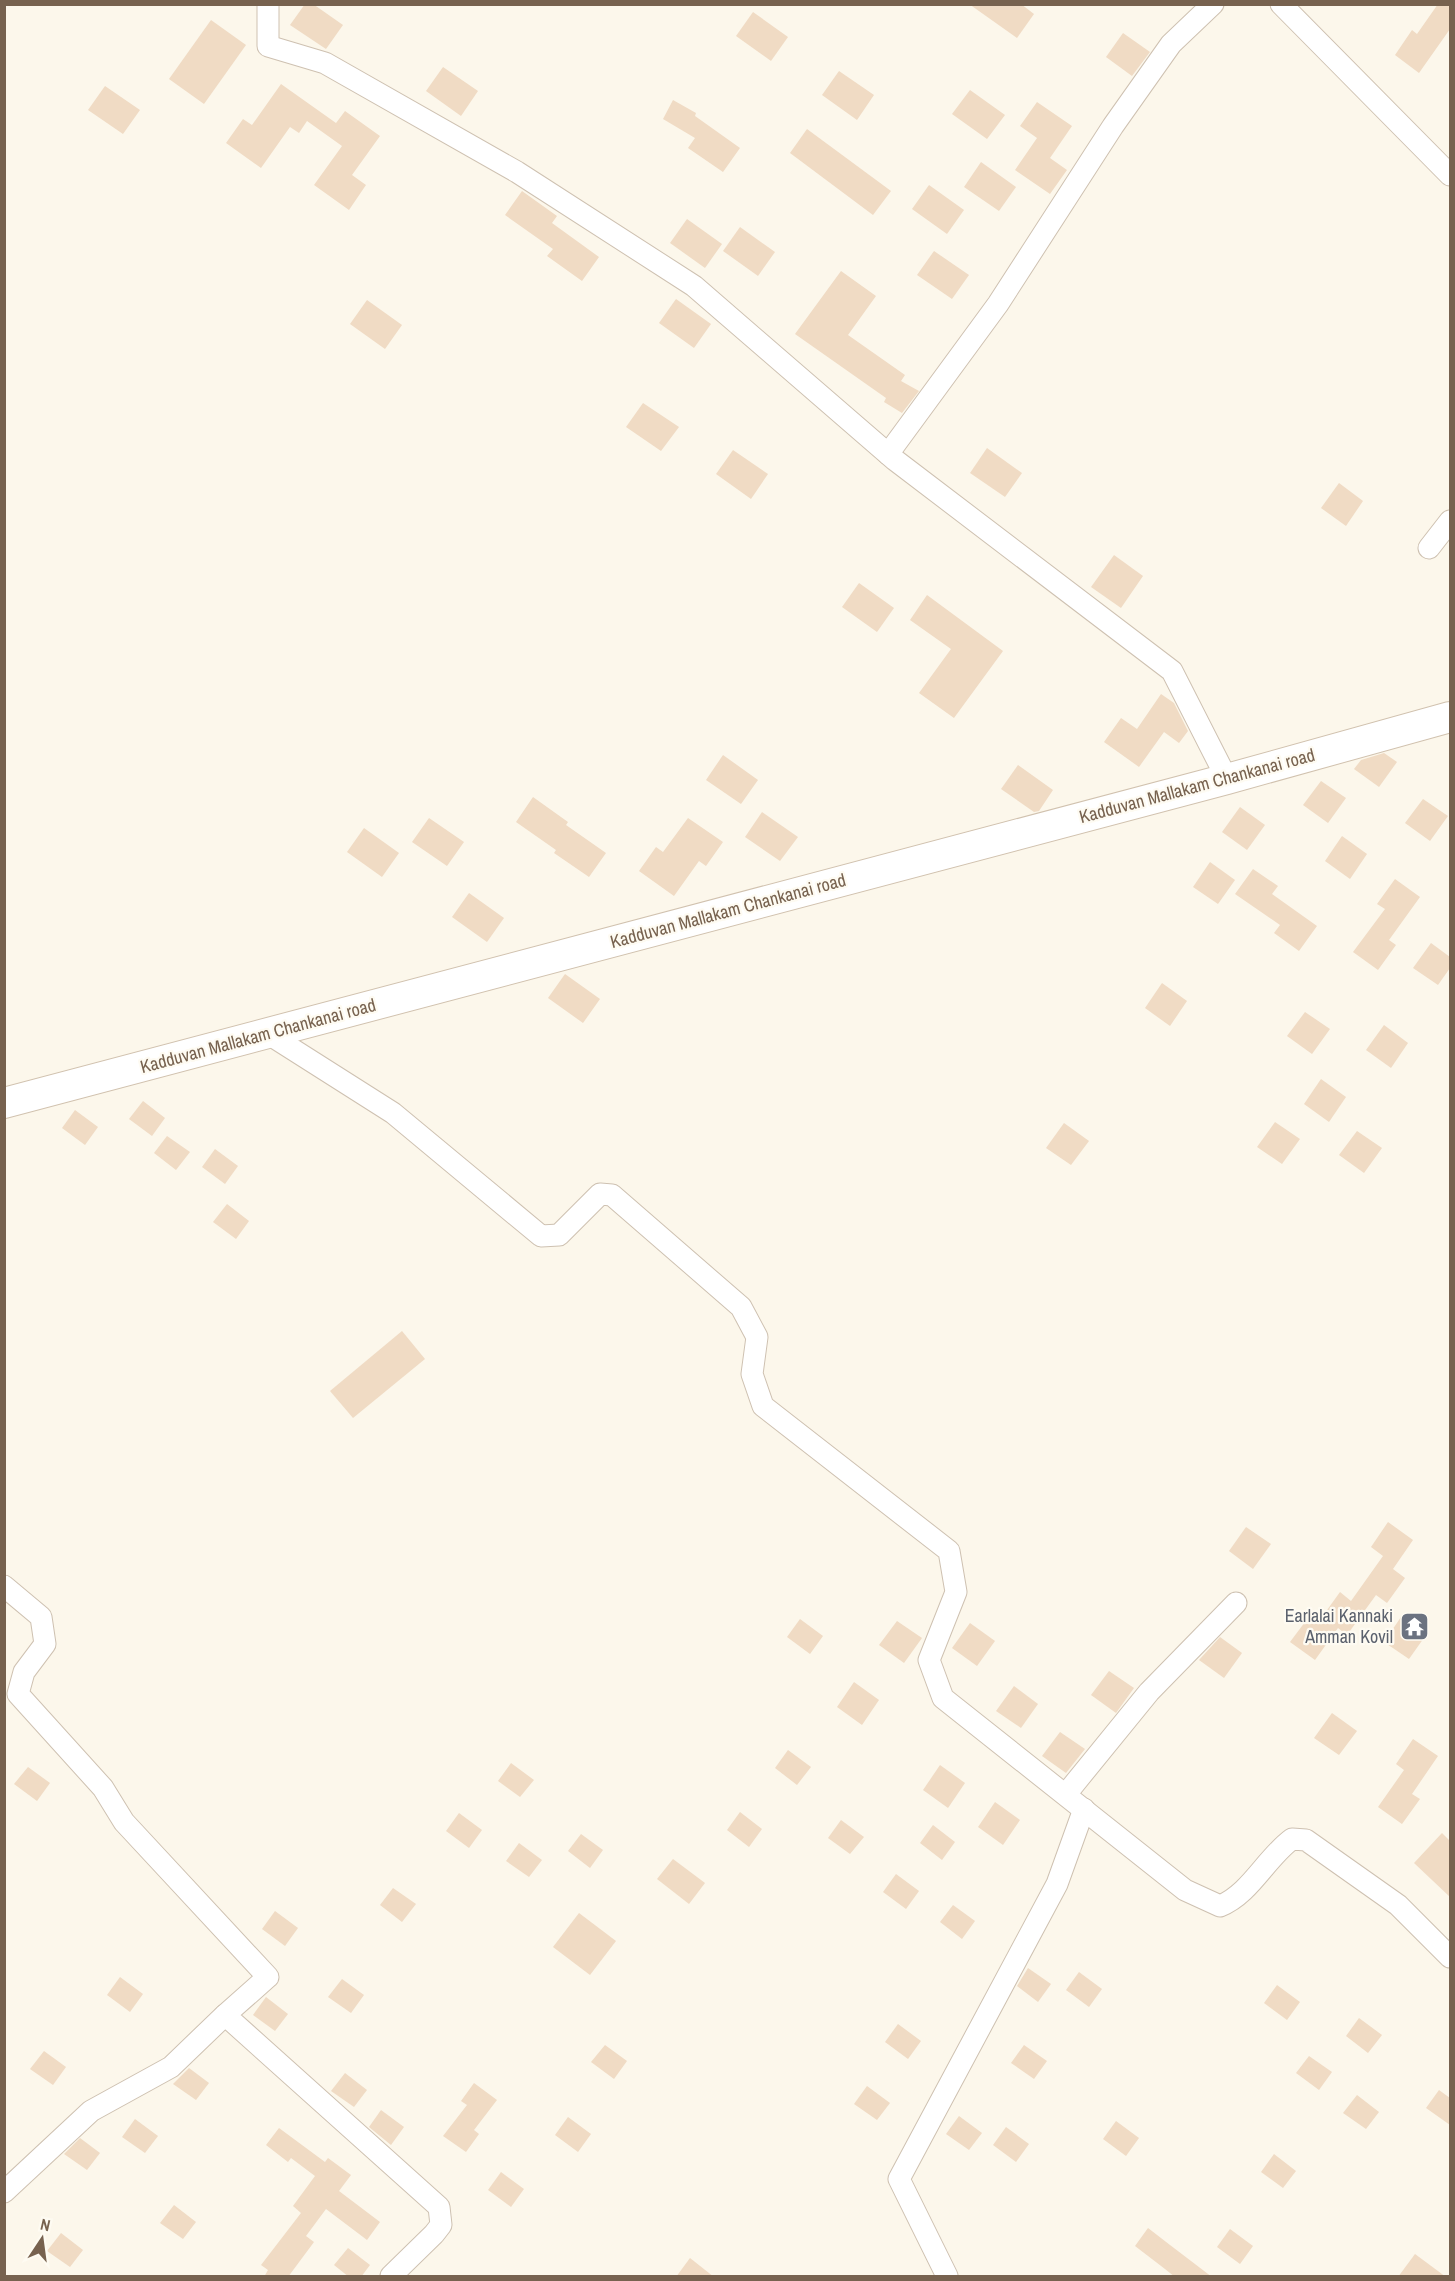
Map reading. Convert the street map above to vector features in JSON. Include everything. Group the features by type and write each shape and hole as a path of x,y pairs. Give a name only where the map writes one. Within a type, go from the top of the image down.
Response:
{"main road":[{"name":"Kadduvan Mallakam Chankanai road","path":"4,1103 1450,717"}],"street":[{"path":"268,4 268,46 325,63 507,166 694,286 888,454 1172,671 1227,778"},
{"path":"888,454 998,304 1113,126 1172,45 1213,4"},
{"path":"1281,4 1450,175"},
{"path":"1429,548 1450,521"},
{"path":"267,1033 393,1113 541,1236 559,1235 600,1194 612,1195 741,1307 757,1336 752,1374 763,1406 949,1551 956,1592 929,1660 943,1698 1185,1890 1220,1906 1233,1901 1282,1846 1292,1839 1306,1840 1398,1905 1450,1957"},
{"path":"4,1586 41,1617 45,1644 24,1672 18,1694 103,1788 124,1822 268,1977 171,2067 91,2111 4,2192"},
{"path":"1065,1794 1149,1692 1236,1603"},
{"path":"947,2277 899,2179 1057,1884 1084,1809"},
{"path":"225,2015 439,2207 441,2225 391,2277"}],"building":[{"path":"305,4 313,4 343,25 326,49 290,25"},
{"path":"969,4 1021,4 1034,14 1017,38"},
{"path":"1438,4 1450,4 1450,29 1419,73 1395,55 1412,30 1417,34"},
{"path":"753,12 788,37 771,61 736,36"},
{"path":"211,20 246,45 204,104 169,79"},
{"path":"1123,33 1150,52 1132,76 1106,57"},
{"path":"443,67 478,91 461,116 426,91"},
{"path":"839,71 874,95 857,120 822,95"},
{"path":"281,84 336,123 345,111 380,136 352,175 366,185 349,210 314,185 342,146 307,121 299,133 290,127 261,168 226,143 243,119 252,125"},
{"path":"105,86 140,110 123,134 88,110"},
{"path":"970,90 1005,115 987,139 952,114"},
{"path":"673,100 696,113 695,116 740,148 723,172 688,148 695,138 663,119"},
{"path":"1037,102 1072,126 1050,158 1067,170 1050,194 1015,170 1037,138 1020,126"},
{"path":"807,129 891,191 873,215 790,153"},
{"path":"981,162 1016,187 999,211 964,187"},
{"path":"929,185 964,210 947,234 912,209"},
{"path":"522,191 557,216 552,223 599,257 582,281 547,256 553,249 505,215"},
{"path":"687,219 722,244 705,268 670,243"},
{"path":"740,227 775,252 758,276 723,251"},
{"path":"934,251 969,275 952,299 917,275"},
{"path":"841,271 876,296 848,335 905,375 901,381 919,391 902,413 884,402 886,398 795,334"},
{"path":"676,299 711,324 694,348 659,323"},
{"path":"367,300 402,325 385,349 350,324"},
{"path":"643,403 679,427 661,451 626,427"},
{"path":"987,448 1022,473 1005,497 970,473"},
{"path":"733,450 768,474 751,499 716,474"},
{"path":"1339,483 1363,501 1346,526 1321,508"},
{"path":"1114,555 1143,576 1121,608 1091,587"},
{"path":"859,583 894,608 877,632 842,607"},
{"path":"927,595 1003,651 954,718 919,693 951,649 910,620"},
{"path":"1161,694 1174,703 1188,731 1179,743 1164,732 1139,767 1104,742 1121,718 1137,729"},
{"path":"1384,753 1397,762 1379,787 1354,769 1361,760"},
{"path":"723,755 758,780 741,804 706,780"},
{"path":"1018,765 1053,790 1039,811 1034,812 1001,789"},
{"path":"1321,781 1346,798 1328,823 1303,805"},
{"path":"533,797 568,822 566,825 606,853 589,877 554,853 556,850 516,822"},
{"path":"1423,799 1448,816 1430,841 1405,823"},
{"path":"1240,807 1265,825 1247,850 1222,832"},
{"path":"762,812 798,837 780,861 745,837"},
{"path":"429,818 464,842 447,866 412,842"},
{"path":"688,818 723,842 706,866 699,861 674,896 639,871 656,847 663,852"},
{"path":"364,828 399,853 382,877 347,852"},
{"path":"1342,836 1367,854 1350,879 1325,861"},
{"path":"1210,862 1235,880 1218,904 1193,887"},
{"path":"1253,869 1278,886 1272,894 1317,926 1299,951 1274,933 1280,925 1235,894"},
{"path":"1395,879 1420,897 1389,940 1396,945 1378,970 1353,952 1385,909 1377,904"},
{"path":"469,893 504,918 487,942 452,917"},
{"path":"1431,943 1450,957 1450,968 1438,985 1413,968"},
{"path":"565,974 600,999 583,1023 548,998"},
{"path":"1162,983 1187,1001 1170,1026 1145,1008"},
{"path":"1305,1012 1330,1029 1312,1054 1287,1036"},
{"path":"1384,1025 1408,1043 1391,1068 1366,1050"},
{"path":"1321,1079 1346,1097 1329,1122 1304,1104"},
{"path":"143,1101 165,1118 152,1136 129,1119"},
{"path":"75,1110 98,1127 85,1145 62,1128"},
{"path":"1275,1122 1300,1139 1282,1164 1257,1147"},
{"path":"1064,1123 1089,1141 1071,1165 1046,1148"},
{"path":"1357,1131 1382,1148 1364,1173 1339,1155"},
{"path":"167,1136 190,1152 176,1170 154,1153"},
{"path":"215,1149 238,1166 225,1184 202,1167"},
{"path":"227,1204 249,1221 236,1239 213,1222"},
{"path":"402,1331 425,1359 353,1418 330,1391"},
{"path":"1388,1522 1413,1540 1393,1569 1405,1578 1387,1603 1376,1595 1347,1635 1338,1628 1315,1660 1290,1642 1308,1618 1317,1624 1340,1592 1351,1601 1383,1556 1371,1547"},
{"path":"1246,1527 1271,1544 1253,1569 1229,1551"},
{"path":"1401,1617 1426,1635 1409,1659 1384,1642"},
{"path":"800,1619 823,1636 810,1654 787,1637"},
{"path":"897,1621 922,1638 904,1663 879,1645"},
{"path":"970,1623 995,1641 977,1666 952,1648"},
{"path":"1220,1637 1242,1653 1224,1678 1199,1660"},
{"path":"1109,1671 1134,1688 1116,1713 1091,1695"},
{"path":"854,1682 879,1700 862,1725 837,1707"},
{"path":"1014,1686 1038,1704 1021,1728 996,1711"},
{"path":"1332,1713 1357,1731 1339,1755 1314,1738"},
{"path":"1060,1732 1085,1749 1066,1773 1042,1756"},
{"path":"1413,1739 1438,1756 1412,1794 1420,1799 1402,1824 1378,1807 1404,1770 1396,1764"},
{"path":"788,1750 811,1767 797,1785 775,1768"},
{"path":"511,1763 534,1780 520,1797 498,1781"},
{"path":"940,1765 965,1783 948,1808 923,1790"},
{"path":"28,1767 50,1783 37,1801 14,1784"},
{"path":"995,1802 1020,1820 1003,1845 978,1827"},
{"path":"740,1812 762,1829 749,1847 727,1830"},
{"path":"459,1813 482,1830 469,1848 446,1831"},
{"path":"841,1820 864,1837 850,1854 828,1838"},
{"path":"933,1825 955,1842 942,1860 920,1843"},
{"path":"1442,1833 1450,1841 1450,1897 1414,1863"},
{"path":"581,1834 603,1850 590,1868 568,1851"},
{"path":"519,1843 542,1860 529,1877 506,1861"},
{"path":"673,1859 705,1883 689,1904 657,1879"},
{"path":"896,1874 919,1891 906,1909 883,1892"},
{"path":"393,1888 416,1904 402,1922 380,1905"},
{"path":"953,1905 975,1921 962,1939 940,1922"},
{"path":"275,1911 298,1928 285,1946 262,1929"},
{"path":"579,1913 616,1941 590,1975 553,1947"},
{"path":"1028,1968 1051,1984 1038,2002 1017,1986"},
{"path":"1079,1972 1102,1989 1089,2007 1066,1990"},
{"path":"120,1977 143,1994 130,2012 107,1995"},
{"path":"342,1979 364,1995 351,2013 328,1997"},
{"path":"1277,1985 1300,2002 1287,2020 1264,2003"},
{"path":"266,1997 288,2014 275,2031 253,2015"},
{"path":"1359,2018 1382,2035 1368,2053 1346,2036"},
{"path":"898,2024 921,2041 908,2059 885,2042"},
{"path":"605,2045 627,2061 614,2079 591,2062"},
{"path":"1024,2045 1047,2061 1034,2079 1011,2063"},
{"path":"44,2051 66,2067 53,2085 30,2069"},
{"path":"1309,2056 1332,2072 1319,2090 1296,2073"},
{"path":"189,2068 209,2083 196,2100 173,2084"},
{"path":"345,2073 367,2090 354,2107 331,2091"},
{"path":"474,2083 497,2100 474,2130 479,2134 466,2152 443,2136 467,2105 461,2101"},
{"path":"867,2086 890,2103 877,2120 854,2104"},
{"path":"1439,2090 1450,2098 1450,2125 1426,2108"},
{"path":"1357,2095 1379,2112 1366,2129 1343,2113"},
{"path":"381,2110 404,2127 391,2145 369,2127"},
{"path":"959,2116 982,2133 969,2150 946,2134"},
{"path":"568,2117 591,2134 578,2152 555,2135"},
{"path":"135,2119 158,2136 145,2153 122,2137"},
{"path":"1116,2121 1139,2138 1126,2156 1103,2139"},
{"path":"1006,2127 1029,2144 1016,2162 993,2145"},
{"path":"279,2128 325,2162 328,2158 351,2175 339,2191 380,2222 367,2240 326,2209 306,2236 314,2242 288,2277 264,2277 268,2270 261,2265 301,2213 293,2206 315,2176 291,2158 288,2162 266,2145"},
{"path":"80,2138 100,2153 87,2170 64,2154"},
{"path":"1274,2154 1296,2171 1283,2188 1261,2172"},
{"path":"501,2172 524,2189 511,2207 488,2190"},
{"path":"174,2205 196,2222 183,2239 160,2223"},
{"path":"1148,2228 1212,2277 1175,2277 1135,2246"},
{"path":"1230,2229 1253,2246 1240,2264 1217,2247"},
{"path":"61,2233 83,2250 70,2267 47,2251"},
{"path":"348,2248 370,2265 361,2277 349,2277 334,2265"},
{"path":"1415,2254 1446,2277 1398,2277"},
{"path":"690,2258 714,2277 676,2277"}],"place":[{"name":"Earlalai Kannaki Amman Kovil","path":"1414,1626"}]}
